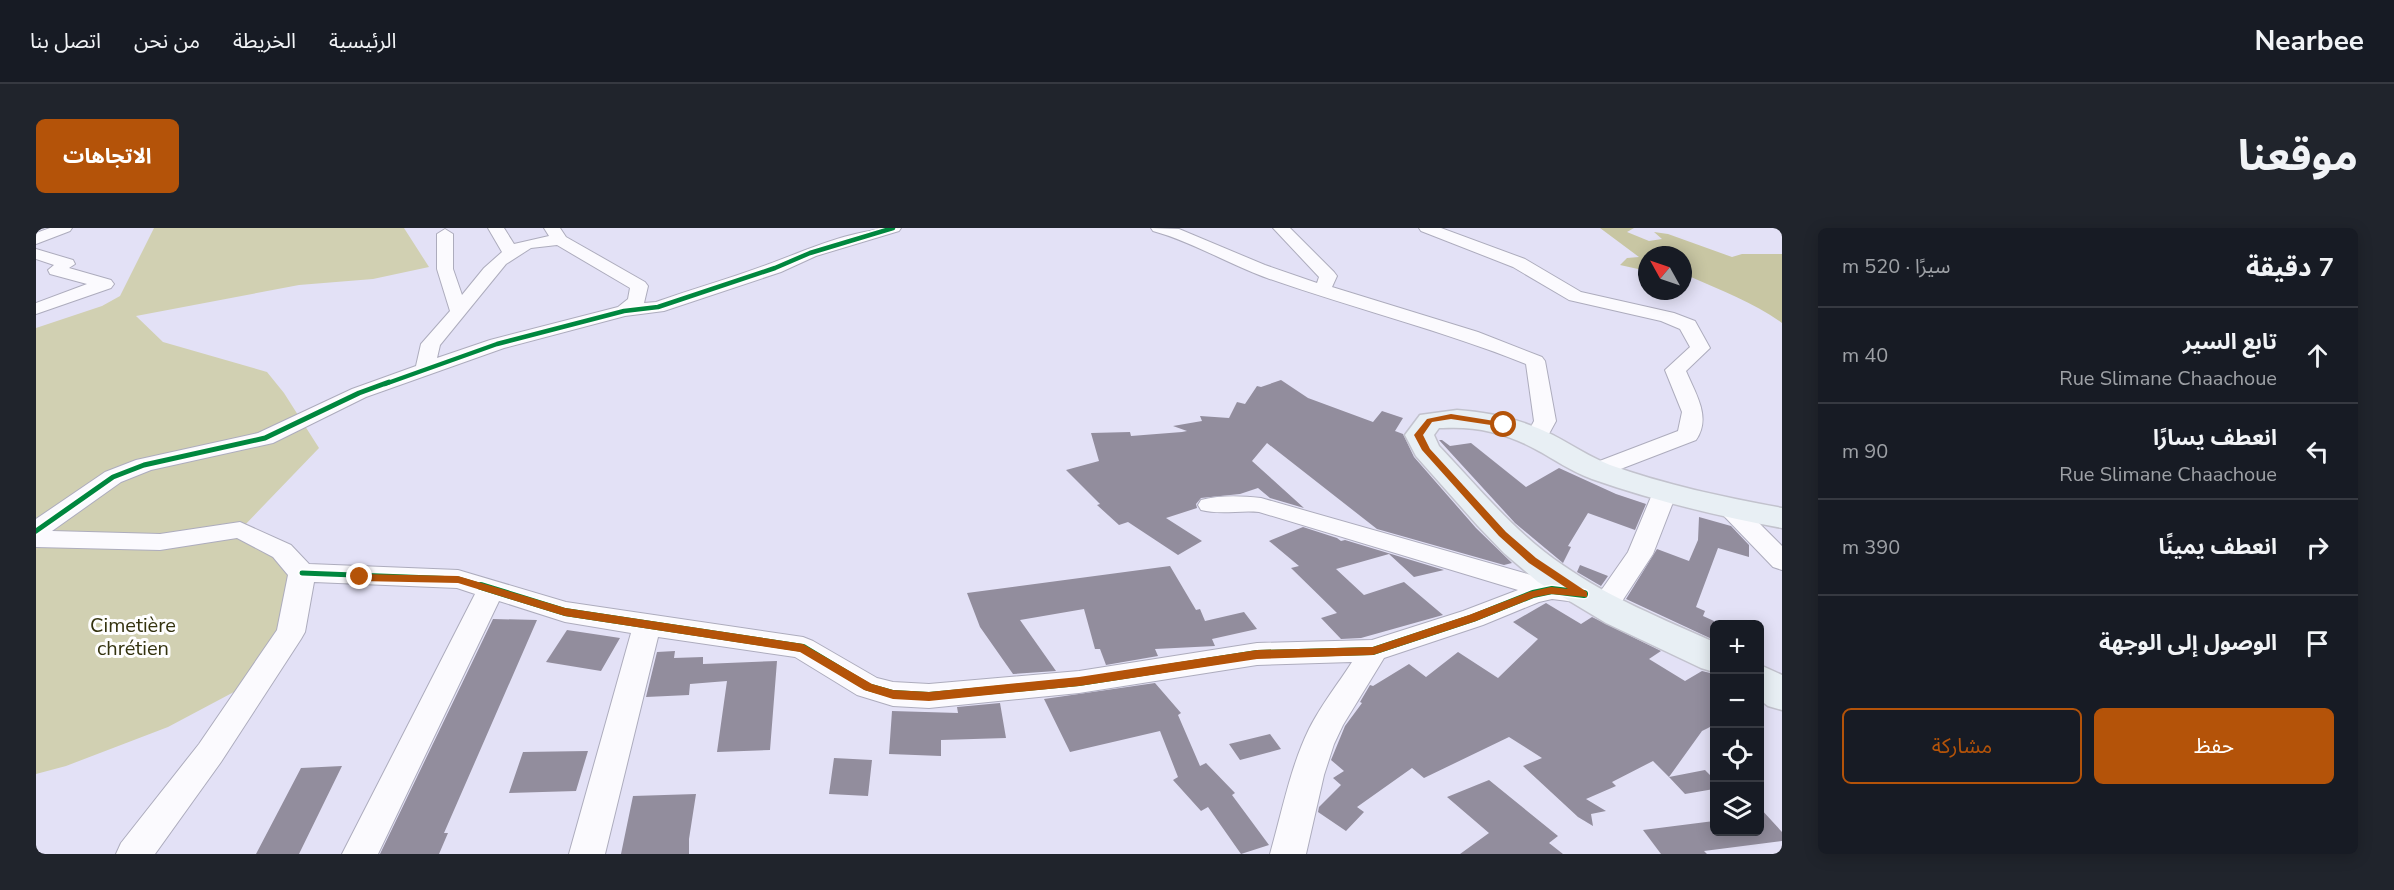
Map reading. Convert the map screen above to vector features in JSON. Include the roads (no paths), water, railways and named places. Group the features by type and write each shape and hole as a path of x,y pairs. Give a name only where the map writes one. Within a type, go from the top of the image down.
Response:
{"main road":[{"path":"1710,656 1594,600 1533,560 1503,534 1426,450 1419,435 1430,420 1451,417 1504,425 1536,438 1597,470 1665,492 1731,509 1782,518"},
{"path":"1764,683 1782,695"}],"street":[{"path":"36,239 64,228"},
{"path":"496,228 510,252"},
{"path":"36,531 113,477 144,465 265,438 359,393 497,344 624,311 658,307 775,268 810,253 893,228"},
{"path":"1159,228 1177,232 1248,266 1502,347 1535,361 1545,421 1536,438"},
{"path":"1281,228 1328,276 1322,291"},
{"path":"1427,228 1519,263 1575,296 1668,317 1688,325 1700,348 1675,370 1693,412 1688,435 1597,470"},
{"path":"445,234 445,269 459,312"},
{"path":"424,369 431,344 503,256 524,244 556,234 639,286 637,301 624,311"},
{"path":"36,254 61,267 105,284 36,309"},
{"path":"36,278 61,267"},
{"path":"1210,505 1240,503 1262,505 1551,590 1594,600 1640,554 1665,492"},
{"path":"1731,509 1782,561"},
{"path":"36,539 160,542 240,530 282,551 302,573 458,579 565,612 803,648 868,687 893,694 929,696 1079,681 1257,654 1373,651 1473,618 1533,594 1551,590"},
{"path":"134,854 210,753 291,632 302,573"},
{"path":"360,854 491,589"},
{"path":"587,854 647,626"},
{"path":"1288,854 1309,774 1324,730 1367,665 1373,651"}],"park label":[{"name":"Cimetière chrétien","path":"133,636"}]}
